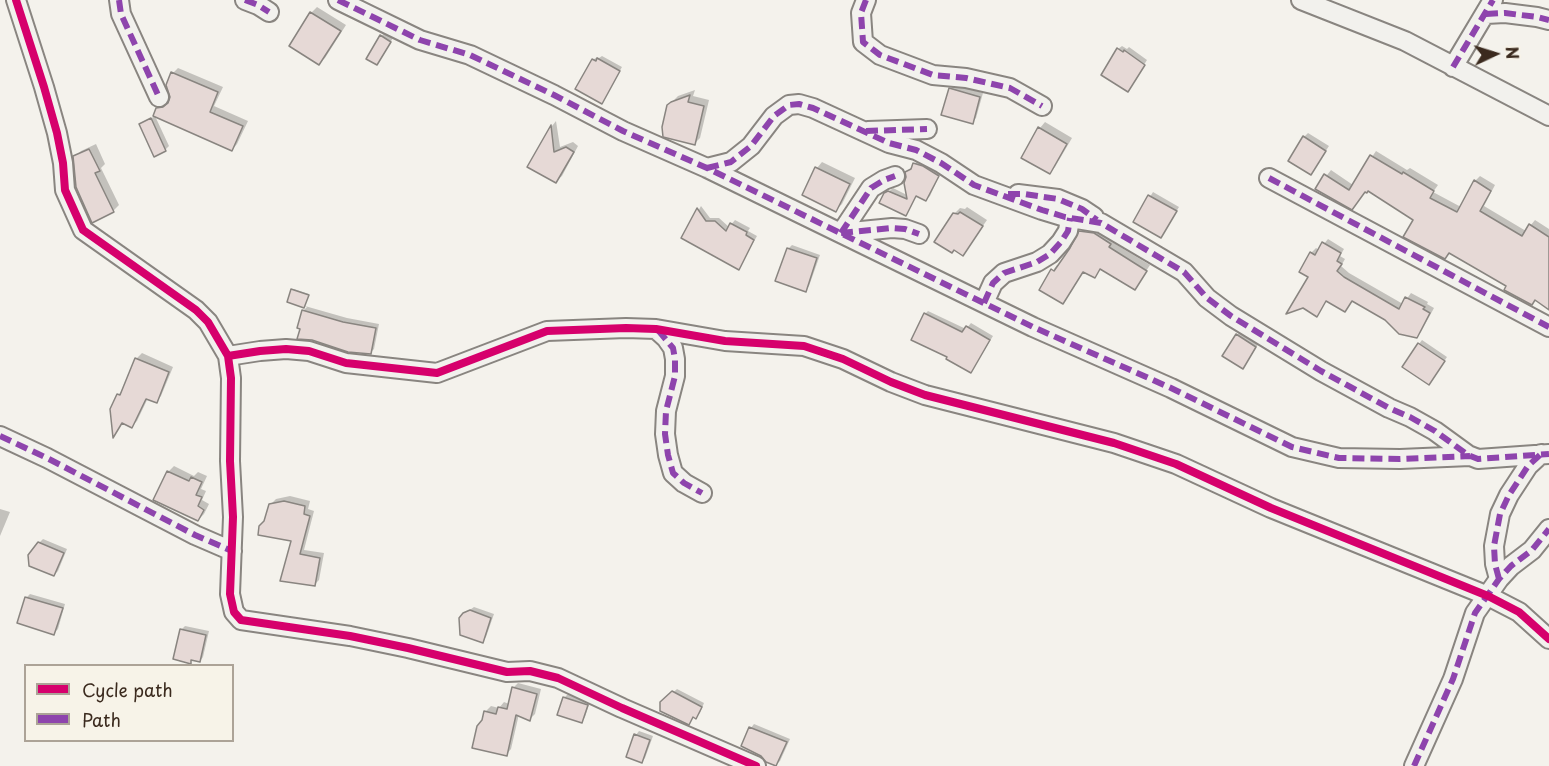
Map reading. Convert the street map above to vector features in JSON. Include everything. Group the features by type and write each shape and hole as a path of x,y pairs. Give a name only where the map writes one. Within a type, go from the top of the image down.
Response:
{"street":[{"path":"16,0 57,133 65,190 82,230 196,310 208,322 228,356 231,378 230,594 234,612 241,620 374,640 507,672 530,671 558,678 756,766"},
{"path":"119,0 121,14 159,97"},
{"path":"245,0 258,4 269,12"},
{"path":"338,0 420,40 470,55 554,94 623,131 707,168 1086,352 1171,388 1292,447 1339,458 1400,459 1470,456"},
{"path":"866,0 861,13 863,42 880,56 933,75 966,78 1010,88 1042,106"},
{"path":"1301,0 1405,41 1549,116"},
{"path":"1452,67 1489,7 1549,20"},
{"path":"707,168 731,162 751,146 774,116 789,105 799,104 813,108 889,143 916,150 974,185 1042,210 1101,223"},
{"path":"863,131 927,129"},
{"path":"841,233 871,188 895,176"},
{"path":"1269,178 1549,327"},
{"path":"1002,194 1024,194 1058,199 1082,209 1101,223 1184,272 1207,298 1231,316 1322,371 1410,417 1470,456 1478,459 1545,454"},
{"path":"984,303 993,283 1004,273 1037,262 1050,254 1068,231 1070,218"},
{"path":"841,233 892,228 905,229 919,234"},
{"path":"228,356 286,349 309,351 346,363 437,373 547,331 656,328 725,341 804,346 843,359 925,395 1114,443 1176,464 1271,508 1488,596 1520,612 1549,639"},
{"path":"656,328 673,348 675,359 675,376 666,411 665,434 668,454 674,473 684,483 702,493"},
{"path":"0,436 195,535 232,550"},
{"path":"1499,579 1494,546 1500,514 1528,466 1545,454"},
{"path":"1414,766 1453,680 1475,614 1499,579 1511,566 1532,550 1549,529"}],"building":[{"path":"310,12 341,31 319,65 289,46"},
{"path":"380,35 391,42 377,65 366,59"},
{"path":"1117,48 1123,52 1124,50 1145,65 1128,92 1101,75"},
{"path":"597,58 620,71 602,104 575,89 592,59 596,61"},
{"path":"171,72 218,92 210,112 243,126 232,151 153,116 156,108 168,103 170,97 166,85"},
{"path":"949,88 980,97 973,124 941,115"},
{"path":"690,95 688,102 704,106 695,145 663,137 662,127 667,105"},
{"path":"151,118 166,151 154,157 139,124"},
{"path":"551,125 554,152 566,147 574,152 556,183 527,167"},
{"path":"1038,127 1067,144 1050,174 1021,158"},
{"path":"1303,136 1326,151 1311,175 1288,161"},
{"path":"89,149 100,171 95,173 114,212 92,223 76,187 73,156"},
{"path":"1370,155 1434,191 1430,198 1457,212 1474,180 1491,191 1480,211 1522,236 1529,224 1549,237 1549,310 1535,300 1532,305 1504,290 1506,286 1449,253 1445,259 1403,237 1413,220 1368,191 1352,210 1315,189 1324,174 1349,190"},
{"path":"913,163 939,176 926,201 916,196 906,216 879,203 884,193 888,191 907,199 904,183 905,172 911,169"},
{"path":"815,167 850,184 836,212 802,195"},
{"path":"1148,195 1177,211 1161,238 1133,222"},
{"path":"697,208 706,221 715,221 726,231 730,223 747,232 746,235 754,240 739,270 681,238"},
{"path":"960,212 983,226 963,256 954,250 952,253 934,242 953,213"},
{"path":"1079,231 1094,233 1111,244 1109,247 1147,271 1135,290 1100,269 1095,278 1083,272 1063,304 1039,290 1051,269 1054,271 1070,248"},
{"path":"1322,242 1341,253 1337,261 1342,264 1337,271 1344,277 1399,309 1405,297 1425,307 1423,309 1430,313 1417,338 1399,334 1385,320 1352,301 1345,312 1326,301 1317,317 1303,308 1286,314 1308,277 1299,272 1310,252 1315,255"},
{"path":"787,248 817,258 806,292 775,281"},
{"path":"291,289 309,295 304,308 287,302"},
{"path":"302,310 343,322 376,328 371,354 348,352 312,340 297,339 300,329 297,328"},
{"path":"924,313 962,332 966,326 990,340 971,373 946,359 947,357 911,340"},
{"path":"1236,334 1256,347 1243,369 1222,356"},
{"path":"1418,343 1445,361 1429,385 1402,367"},
{"path":"135,358 169,372 157,403 146,399 132,428 122,423 113,438 110,409 117,394 120,395"},
{"path":"167,471 189,481 191,477 202,482 196,495 202,497 198,506 204,510 198,521 153,500"},
{"path":"284,501 305,506 304,514 310,516 300,554 320,558 315,586 280,581 291,541 258,535 259,526 264,521 269,504"},
{"path":"38,542 64,553 54,576 29,566 28,555"},
{"path":"25,597 63,608 54,635 17,623"},
{"path":"470,610 491,618 483,643 460,635 459,618"},
{"path":"180,629 206,635 200,662 191,660 191,664 173,659"},
{"path":"512,687 537,694 530,721 516,715 507,756 472,748 477,726 482,720 484,711 496,714 498,707 507,709"},
{"path":"672,691 702,707 696,719 693,717 689,725 660,711 660,702"},
{"path":"563,697 588,705 582,723 557,715"},
{"path":"749,727 787,742 776,766 741,746"},
{"path":"634,734 650,740 642,763 626,757"}],"marked path":[{"path":"119,0 121,14 159,97"},
{"path":"245,0 269,12"},
{"path":"338,0 420,40 470,55 623,131 707,168 1033,327 1171,388 1292,447 1339,458 1400,459 1470,456"},
{"path":"866,0 861,13 863,42 880,55 933,75 966,78 1010,88 1042,106"},
{"path":"1453,67 1493,0"},
{"path":"1486,14 1505,13 1549,20"},
{"path":"707,168 731,162 751,146 774,116 789,105 799,104 813,108 889,143 916,150 974,185 1065,217 1101,223 1184,272 1207,298 1231,316 1321,371 1435,431 1468,455 1478,459 1549,454"},
{"path":"866,131 927,129"},
{"path":"841,233 871,188 895,176"},
{"path":"1269,178 1549,327"},
{"path":"1008,194 1058,199 1082,209 1097,220"},
{"path":"984,303 993,283 1004,273 1037,262 1050,254 1068,231 1070,218"},
{"path":"841,233 892,228 905,229 919,234"},
{"path":"658,330 673,348 675,359 675,376 666,411 665,434 668,455 673,473 684,483 702,493"},
{"path":"0,436 195,535 232,551"},
{"path":"1499,579 1494,546 1500,514 1528,466 1541,454"},
{"path":"1414,766 1453,679 1475,613 1499,579 1511,566 1532,550 1549,529"}],"cycle path":[{"path":"16,0 57,133 65,190 83,230 196,310 208,322 228,356 231,378 230,461 233,517 230,594 234,612 241,620 350,636 507,672 530,671 558,678 756,766"},
{"path":"228,356 286,349 309,351 346,363 437,373 547,331 626,328 656,329 725,341 804,346 843,359 925,395 1114,443 1176,464 1271,508 1488,596 1519,612 1549,639"}]}
